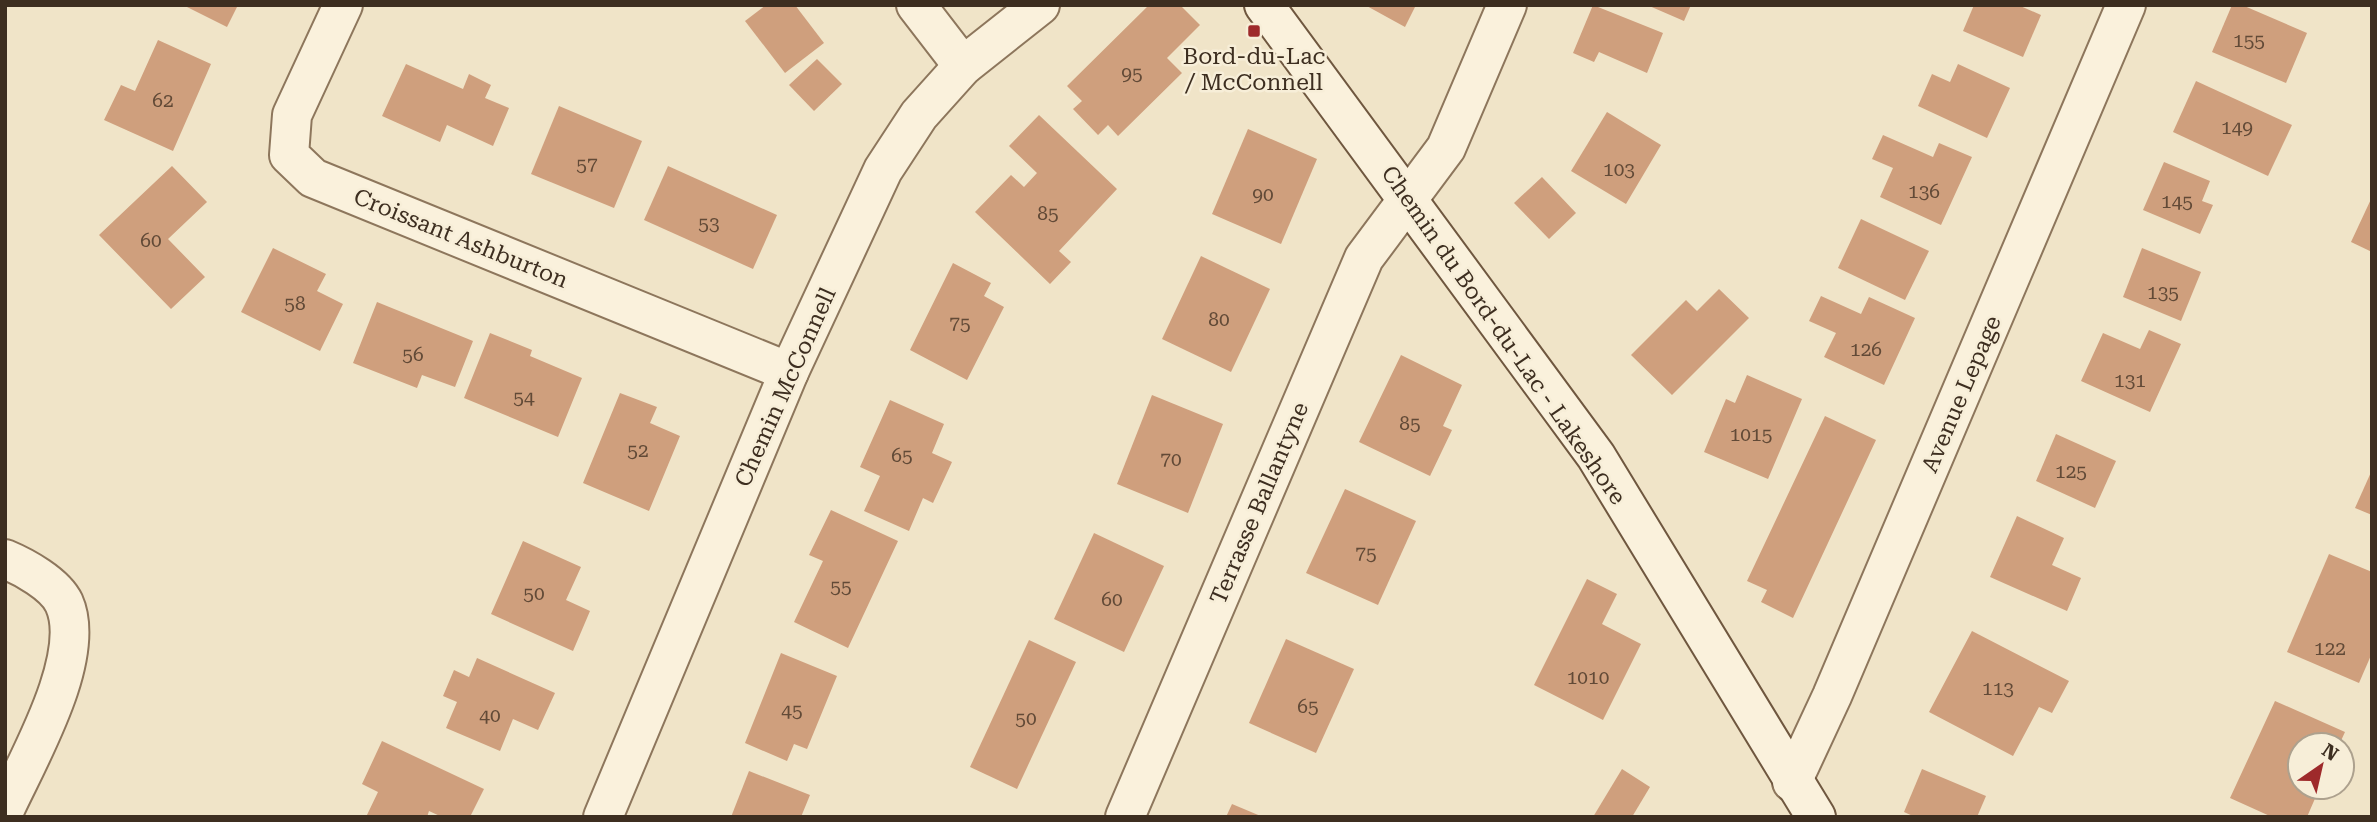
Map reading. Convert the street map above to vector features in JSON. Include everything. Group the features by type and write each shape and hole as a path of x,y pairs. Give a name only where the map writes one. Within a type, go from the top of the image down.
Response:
{"street":[{"name":"Croissant Ashburton","path":"343,5 292,115 289,155 313,178 789,372"},
{"path":"916,5 963,66"},
{"name":"Chemin McConnell","path":"603,817 789,372 883,170 919,115 963,66 1040,5"},
{"name":"Chemin du Bord-du-Lac - Lakeshore","path":"1264,5 1596,456 1816,817"},
{"name":"Terrasse Ballantyne","path":"1125,817 1364,258 1446,148 1507,5"},
{"name":"Avenue Lepage","path":"1793,782 1843,671 2126,5"},
{"path":"5,559 31,570 64,602 72,639 63,678 5,809"}],"building":[{"path":"183,5 238,5 227,27"},
{"path":"766,5 795,5 824,43 785,73 745,21"},
{"path":"1149,5 1180,5 1200,25 1167,58 1182,73 1118,136 1108,125 1098,135 1073,109 1082,101 1067,86"},
{"path":"1365,5 1416,5 1405,27"},
{"path":"1593,5 1663,33 1647,73 1599,52 1594,62 1573,53"},
{"path":"1647,5 1691,5 1684,21"},
{"path":"1974,5 2018,5 2041,15 2023,57 1963,31"},
{"path":"2232,5 2242,5 2307,33 2286,83 2212,52"},
{"path":"158,40 211,64 173,151 104,120 121,85 135,91"},
{"path":"817,59 842,84 814,111 789,85"},
{"path":"406,64 463,89 469,74 491,85 485,98 509,108 493,146 447,125 440,142 382,116"},
{"path":"1958,64 2010,88 1987,138 1918,106 1932,74 1950,82"},
{"path":"2196,81 2292,125 2268,176 2173,132"},
{"path":"559,106 642,141 614,208 531,174"},
{"path":"1607,112 1661,145 1626,204 1571,171"},
{"path":"1039,115 1117,189 1059,251 1071,262 1050,284 975,212 1011,175 1024,187 1037,173 1009,146"},
{"path":"1248,129 1317,159 1281,244 1212,214"},
{"path":"1883,135 1933,157 1939,143 1972,157 1941,225 1880,197 1893,168 1872,159"},
{"path":"2164,162 2210,181 2202,201 2213,205 2200,234 2143,210"},
{"path":"172,166 207,202 168,239 205,277 171,309 99,235"},
{"path":"668,166 777,215 753,269 644,220"},
{"path":"1542,177 1576,213 1549,239 1514,203"},
{"path":"2372,197 2372,252 2351,242"},
{"path":"1861,219 1929,251 1905,300 1838,268"},
{"path":"273,248 326,274 317,291 343,304 320,351 241,312"},
{"path":"2142,248 2201,272 2181,321 2123,297"},
{"path":"1201,256 1270,289 1231,372 1162,339"},
{"path":"953,263 991,283 984,296 1004,307 967,380 910,350"},
{"path":"1719,289 1749,318 1672,395 1631,355 1686,300 1697,311"},
{"path":"1821,296 1861,314 1869,297 1915,318 1884,385 1824,357 1836,333 1809,321"},
{"path":"377,302 473,341 455,387 422,375 417,388 353,363"},
{"path":"2149,330 2181,344 2150,412 2081,381 2103,333 2140,349"},
{"path":"490,333 532,350 530,356 582,378 558,437 464,398"},
{"path":"1401,355 1462,385 1443,426 1452,430 1430,476 1359,442"},
{"path":"1747,375 1802,399 1768,479 1704,452 1726,399 1735,403"},
{"path":"620,393 657,407 650,423 680,436 649,511 583,483"},
{"path":"1152,395 1223,424 1188,513 1117,484"},
{"path":"890,400 944,424 932,453 952,462 933,503 923,498 909,531 864,511 880,476 860,467"},
{"path":"1825,416 1876,440 1793,618 1761,602 1767,590 1747,581"},
{"path":"2056,434 2116,461 2095,508 2036,481"},
{"path":"2372,470 2372,515 2355,508"},
{"path":"1345,489 1416,521 1378,605 1306,573"},
{"path":"831,510 898,541 848,648 794,622 823,561 809,555"},
{"path":"2017,516 2064,538 2052,565 2081,578 2067,611 1990,577"},
{"path":"1094,533 1164,566 1124,652 1054,619"},
{"path":"523,541 581,567 566,600 590,611 573,651 491,614"},
{"path":"2329,554 2372,572 2372,653 2359,683 2287,652"},
{"path":"1587,579 1617,594 1602,624 1641,644 1603,720 1534,685"},
{"path":"1972,631 2069,681 2052,713 2039,707 2013,756 1929,712"},
{"path":"1286,639 1354,669 1316,753 1249,723"},
{"path":"1029,640 1076,662 1017,789 970,767"},
{"path":"781,653 837,676 807,749 794,744 787,761 745,743"},
{"path":"477,658 555,693 538,730 513,719 500,751 446,728 457,702 443,696 454,670 469,677"},
{"path":"2275,701 2343,731 2286,731 2286,801 2314,801 2307,817 2272,817 2230,798"},
{"path":"382,741 484,789 470,817 442,817 429,811 427,817 366,817 378,792 362,784"},
{"path":"1622,769 1650,787 1632,817 1593,817"},
{"path":"1922,769 1986,796 1977,817 1915,817 1904,812"},
{"path":"749,771 810,795 801,817 731,817"},
{"path":"1232,804 1263,817 1226,817"}],"place":[{"name":"Bord-du-Lac / McConnell","path":"1254,31"}]}
